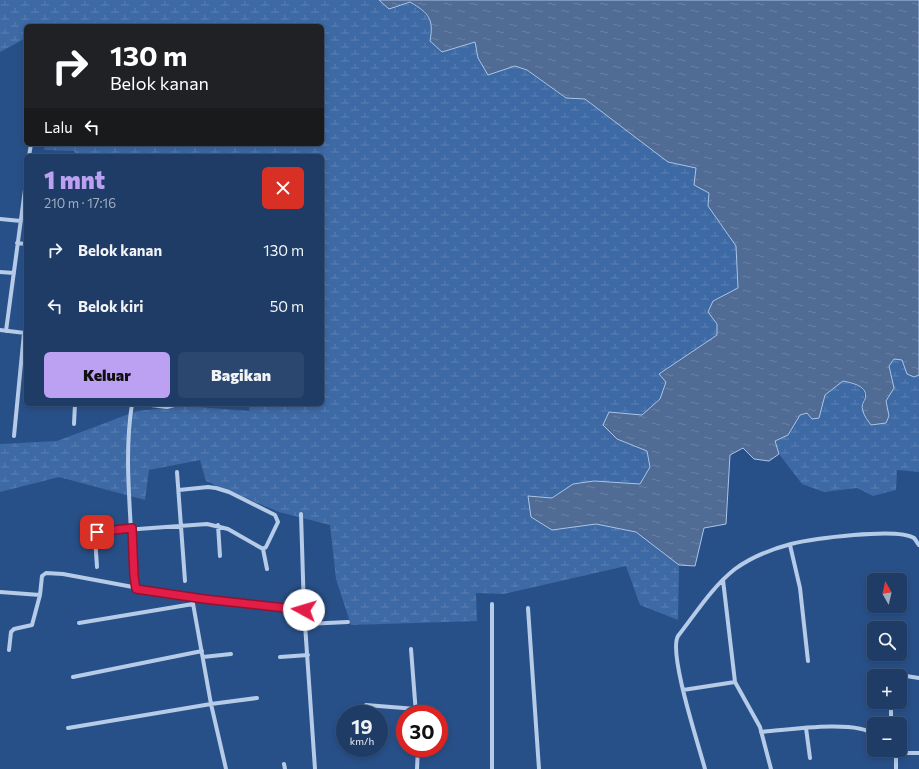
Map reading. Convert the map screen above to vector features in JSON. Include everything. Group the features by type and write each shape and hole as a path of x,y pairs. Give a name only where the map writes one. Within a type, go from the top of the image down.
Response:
{"street":[{"path":"6,331 24,198"},
{"path":"0,219 21,221"},
{"path":"18,243 24,244"},
{"path":"0,272 14,273"},
{"path":"0,330 24,333"},
{"path":"14,436 24,342"},
{"path":"74,424 75,406"},
{"path":"132,406 128,435 134,576 136,589"},
{"path":"159,406 171,406"},
{"path":"177,472 185,581"},
{"path":"179,490 208,487 216,488 229,492 276,515 278,522 266,547 263,549"},
{"path":"301,514 304,610 316,769"},
{"path":"97,567 96,533 132,528 197,524 218,525 263,549"},
{"path":"218,525 220,556"},
{"path":"705,769 683,690 676,656 676,640 723,580 736,569 753,559 790,545 810,540 883,533 911,537 919,545"},
{"path":"790,545 800,588 808,661"},
{"path":"263,549 266,570"},
{"path":"9,650 10,632 14,629 32,625 40,595 42,576 45,573 63,574 136,589 192,598 304,610"},
{"path":"723,580 735,682 761,732 771,769"},
{"path":"0,592 40,595"},
{"path":"192,598 211,704 226,769 223,769"},
{"path":"79,623 193,604"},
{"path":"492,604 492,769"},
{"path":"528,608 539,769"},
{"path":"306,624 348,622"},
{"path":"411,649 416,705"},
{"path":"73,677 202,651"},
{"path":"203,657 231,654"},
{"path":"280,657 308,655"},
{"path":"907,676 919,678"},
{"path":"683,690 735,682"},
{"path":"68,728 211,704 257,698"},
{"path":"891,709 891,717"},
{"path":"761,732 806,728 859,728 867,730"},
{"path":"806,728 810,758"},
{"path":"907,753 919,753"},
{"path":"417,769 418,757"},
{"path":"896,757 896,769"}],"green space":[{"path":"0,0 379,0 389,9 411,2 424,10 433,25 476,42 478,58 488,75 515,66 527,70 565,98 585,99 668,162 696,168 709,193 708,206 736,246 738,288 713,301 708,312 717,324 717,335 659,374 667,382 660,399 617,439 647,451 650,467 640,484 594,481 573,484 552,498 528,496 552,530 596,524 636,532 679,565 678,620 640,605 626,566 504,594 476,593 477,621 351,625 336,579 330,525 279,512 206,481 200,460 149,470 145,500 59,477 0,492 0,444 57,441 137,411 185,406 249,411 250,406 324,406 324,154 76,154 74,151 44,150 45,146 324,146 324,24 24,24 24,39 0,52"},
{"path":"894,359 902,360 914,377 919,375 919,472 897,470 896,490 873,496 857,488 824,492 802,484 779,454 774,441 788,434 800,415 807,413 819,418 825,395 843,381 863,390 864,398 862,404 889,416 886,401 894,388 889,366"}],"water":[{"path":"379,0 919,0 919,375 914,377 907,374 902,360 894,359 889,366 894,388 886,401 889,416 886,423 871,425 865,417 862,409 866,395 865,391 859,386 843,381 825,395 819,418 812,419 807,413 800,415 788,435 775,441 779,454 769,461 754,459 743,448 730,455 726,524 704,528 695,566 679,565 636,532 596,524 552,530 531,517 528,496 552,498 573,484 594,481 640,484 650,467 647,451 617,439 603,425 609,412 642,415 660,399 666,382 659,374 717,335 717,324 708,312 713,301 738,288 736,246 708,206 709,193 694,185 696,168 668,162 585,99 566,98 527,70 515,66 488,75 478,58 475,42 442,52 430,41 431,27 429,17 426,13 410,2 389,9"}],"route":[{"path":"97,532 132,528 134,582 136,589 204,599 304,610"}]}
